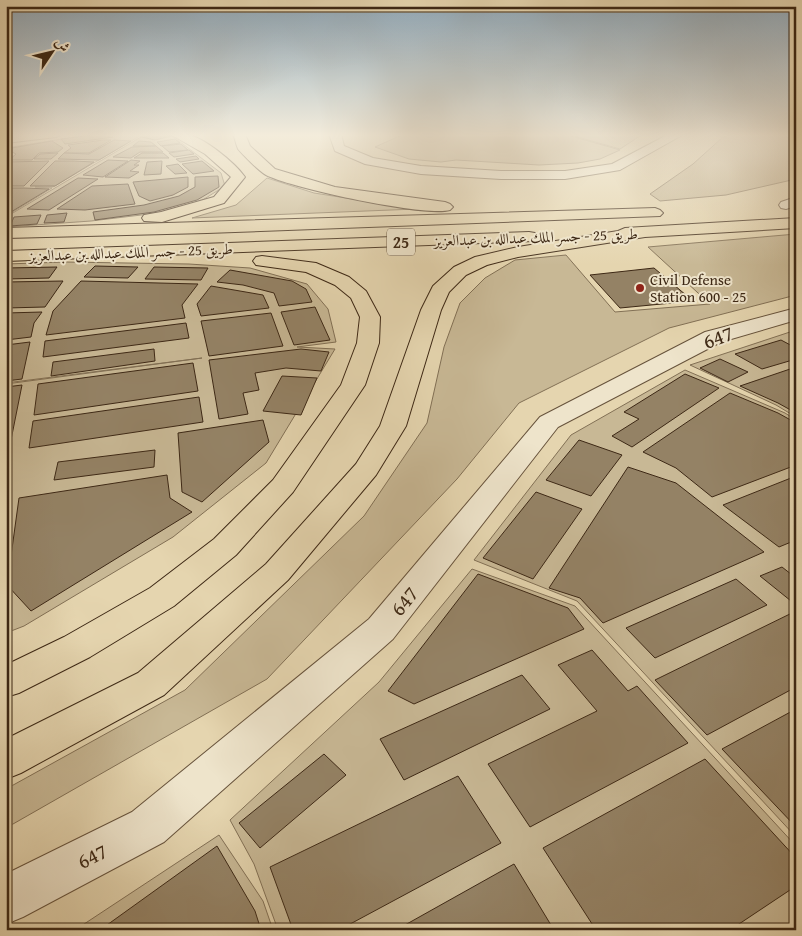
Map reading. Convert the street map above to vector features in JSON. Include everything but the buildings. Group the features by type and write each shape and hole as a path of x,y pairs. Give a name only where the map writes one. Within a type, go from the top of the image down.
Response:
{"main road":[{"path":"6,233 162,217 219,200 237,178"},
{"path":"289,178 333,191 421,205 635,224"},
{"path":"766,207 792,204"},
{"name":"طريق 25 - جسر الملك عبدالله بن عبدالعزيز","path":"6,256 184,251 635,224 673,212"},
{"name":"طريق 25 - جسر الملك عبدالله بن عبدالعزيز","path":"6,233 207,228 796,223"},
{"path":"6,760 151,684 278,572 366,469 393,426 431,310 440,290 460,271 481,261 635,224"},
{"path":"6,682 77,647 162,597 225,547 283,486 353,385 368,344 370,317 360,295 342,281 310,267 184,251"}],"street":[{"name":"647","path":"6,900 148,827 381,629 550,422 713,336 796,314"}],"shaded area":[{"path":"6,178 69,178 53,187 35,187 52,188 6,216"},
{"path":"72,178 222,178 225,186 201,201 158,213 91,221 6,227 6,217"},
{"path":"267,178 314,193 416,209 192,218 236,205"},
{"path":"673,178 796,178 726,195 660,201 650,194"},
{"path":"796,234 796,295 669,328 519,403 457,479 267,679 6,828 6,789 185,690 364,516 427,423 444,347 460,303 485,278 515,260 566,255 615,312 710,304 648,247"},
{"path":"65,262 189,264 250,268 307,284 328,309 336,342 297,347 335,349 266,463 173,537 24,626 6,633 6,384 202,358 6,383 6,264"},
{"path":"796,330 796,417 776,405 690,365"},
{"path":"685,370 785,413 796,420 796,837 577,601 474,560 571,435"},
{"path":"472,569 575,606 796,846 796,930 278,930 254,864 230,820 379,682"},
{"path":"219,835 263,901 273,930 75,930"}],"place":[{"name":"Civil Defense Station 600 - 25","path":"640,288"}]}
